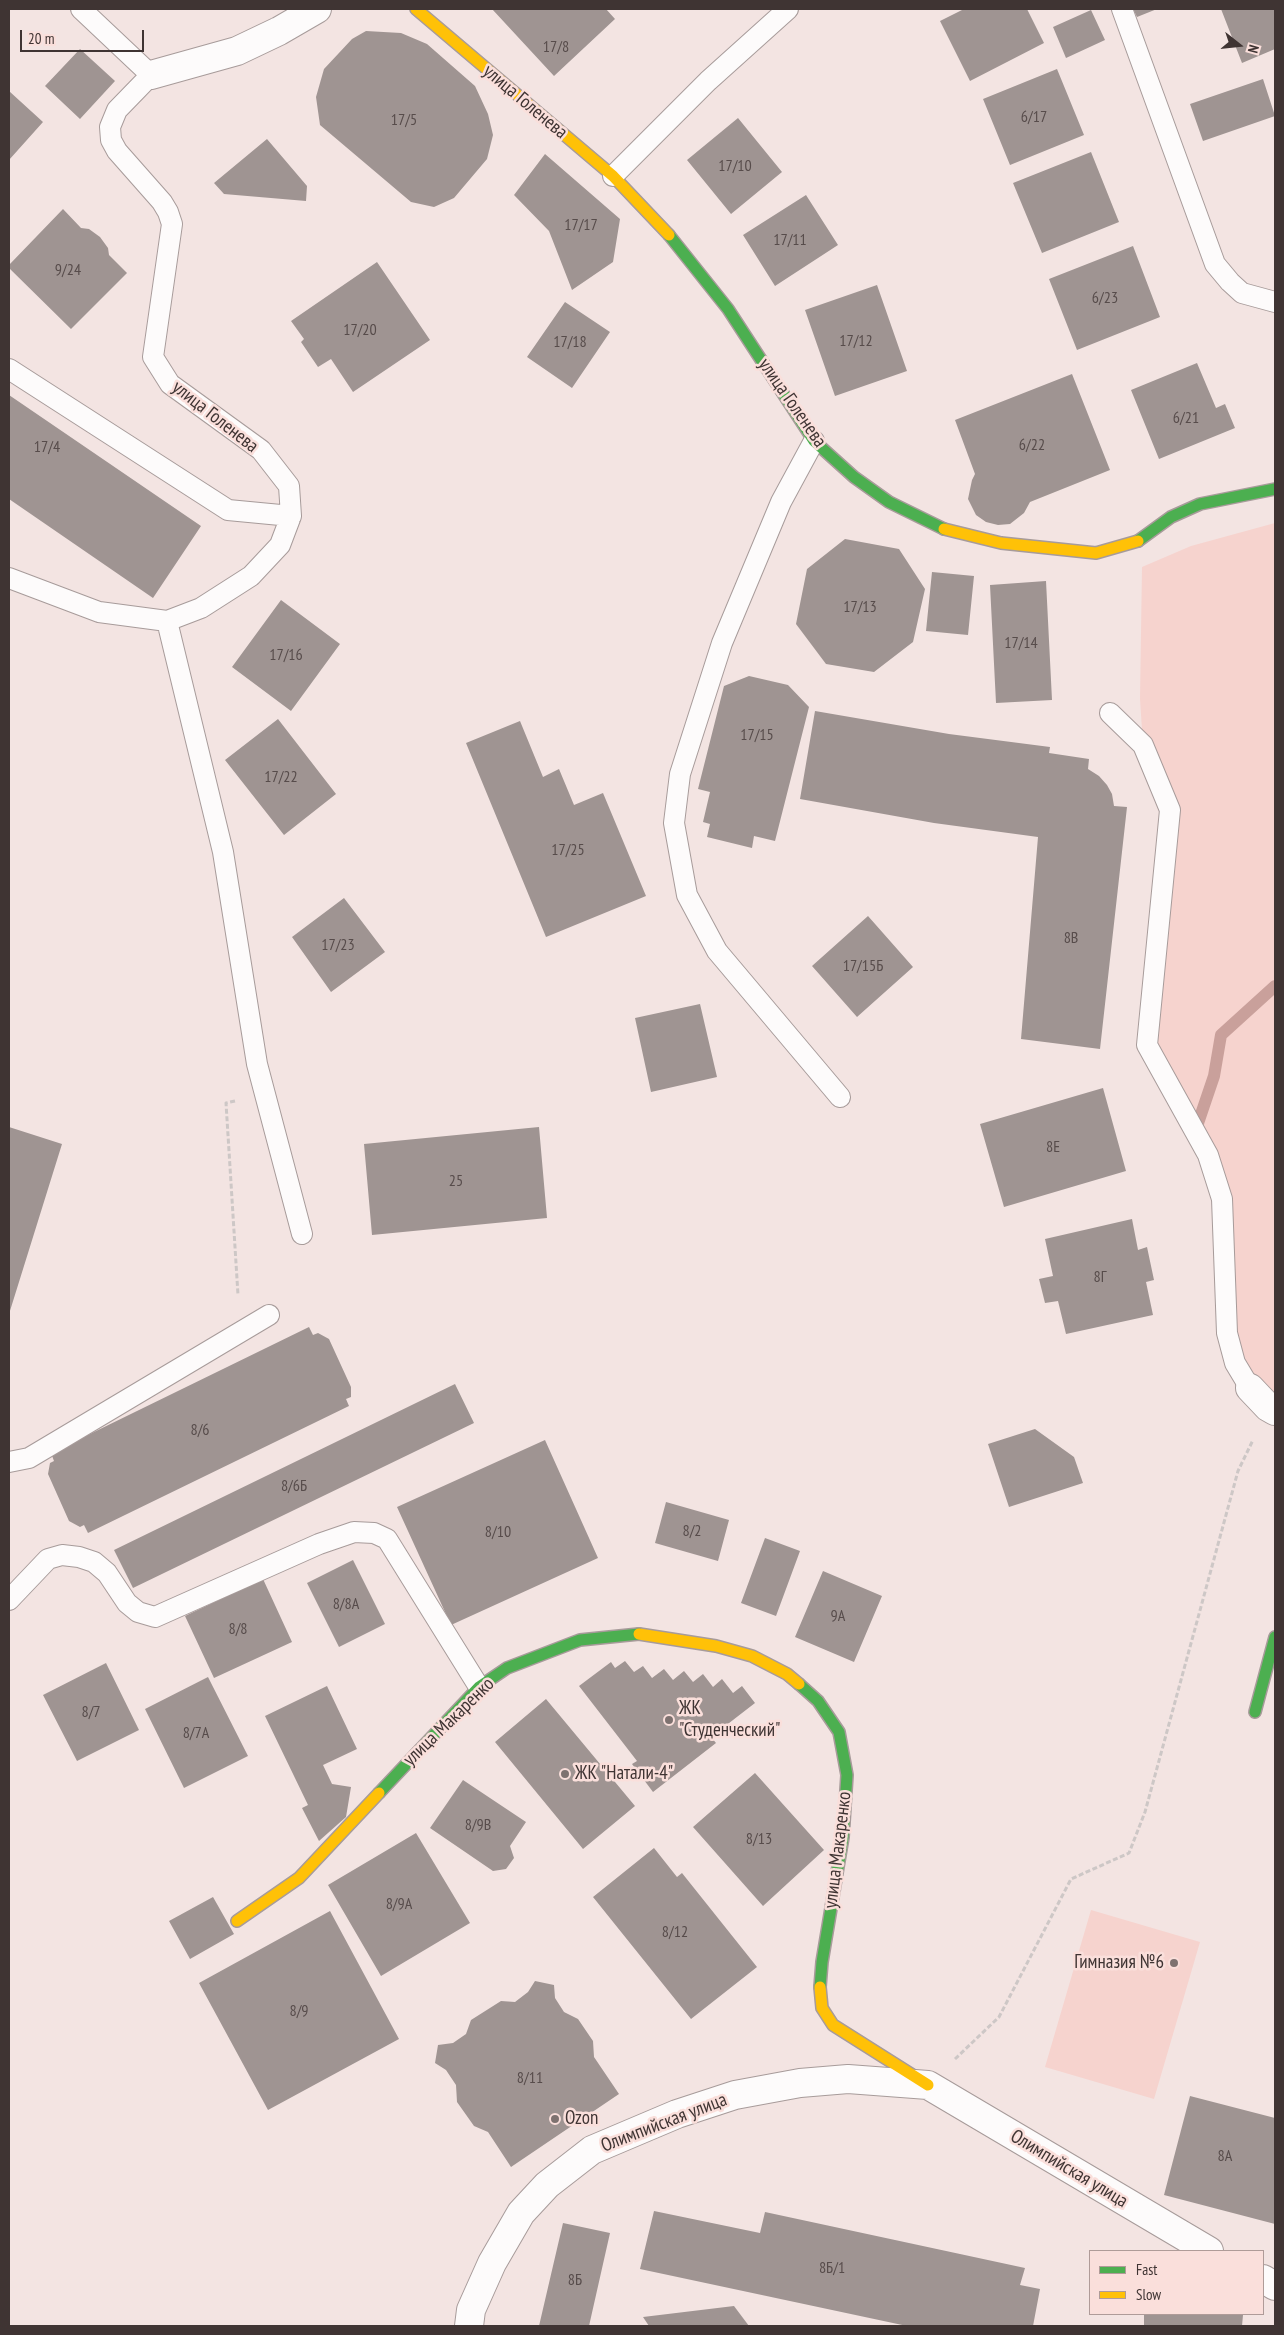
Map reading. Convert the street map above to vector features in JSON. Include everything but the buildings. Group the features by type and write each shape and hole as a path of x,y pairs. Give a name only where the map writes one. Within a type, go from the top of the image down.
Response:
{"street":[{"name":"улица Голенева","path":"151,76 237,51 279,31 317,9"},
{"name":"улица Голенева","path":"416,9 614,176 677,244 728,309 814,441 854,478 889,502 943,529 1001,543 1064,551 1096,552 1119,548 1138,541 1171,517 1200,504 1252,492 1275,489"},
{"path":"1250,1388 1272,1409"},
{"name":"улица Макаренко","path":"237,1921 300,1878 479,1687 507,1668 580,1640 643,1634 716,1646 752,1656 787,1674 818,1701 839,1732 847,1775 843,1837 822,1962 820,1985 822,2008 833,2025 928,2085"},
{"path":"1255,1712 1275,1637"},
{"name":"Олимпийская улица","path":"469,2326 471,2310 492,2262 520,2213 547,2184 592,2150 677,2114 735,2095 800,2083 848,2079 928,2085 1207,2250"},
{"path":"1264,2280 1275,2286"}],"lane":[{"path":"81,9 151,76"},
{"path":"614,176 708,81 788,9"},
{"path":"1122,9 1215,264 1242,293 1275,302"},
{"name":"улица Голенева","path":"151,76 117,110 110,127 111,140 117,151 162,202 172,224 153,356 170,384 261,450 289,486 291,516 280,545 251,576 201,608 167,622"},
{"path":"9,369 228,510 291,516"},
{"path":"814,441 781,502 722,643 680,774 674,823 687,895 717,951 840,1097"},
{"path":"9,578 99,612 167,622 223,852 258,1064 302,1234"},
{"path":"1110,713 1143,746 1170,810 1147,1045 1208,1155 1222,1199 1227,1333 1234,1363 1250,1388"},
{"path":"9,1462 28,1458 269,1316"},
{"path":"9,1600 48,1559 62,1555 80,1557 94,1562 107,1573 127,1604 138,1612 155,1617 319,1544 354,1532 374,1533 388,1539 479,1687"}],"path":[{"path":"226,1103 240,1333"},
{"path":"928,2085 999,2017 1071,1880 1129,1853 1145,1812 1238,1471 1272,1409"}],"shaded area":[{"path":"1275,523 1275,1411 1235,1363 1222,1199 1147,1045 1170,811 1143,745 1140,699 1142,567 1191,546"},
{"path":"1091,1910 1200,1942 1154,2099 1045,2067"}],"waterway":[{"path":"1195,1132 1214,1076 1221,1035 1275,986"}],"traffic: fast":[{"path":"669,235 728,309 814,441 854,477 889,502 944,529"},
{"path":"1138,541 1171,517 1200,504 1275,489"},
{"path":"379,1793 479,1687 507,1668 580,1640 639,1634"},
{"path":"1255,1712 1275,1637"},
{"path":"799,1684 818,1701 839,1732 847,1775 843,1837 822,1962 820,1987"}],"traffic: slow":[{"path":"416,9 613,176 669,235"},
{"path":"944,529 1001,543 1096,553 1138,541"},
{"path":"639,1634 716,1646 752,1656 787,1674 799,1684"},
{"path":"237,1921 299,1878 379,1793"},
{"path":"820,1987 822,2008 833,2025 928,2085"}],"place":[{"name":"ЖК \"Студенческий\"","path":"669,1720"},
{"name":"ЖК \"Натали-4\"","path":"565,1774"},
{"name":"Гимназия №6","path":"1174,1963"},
{"name":"Ozon","path":"555,2119"}]}
